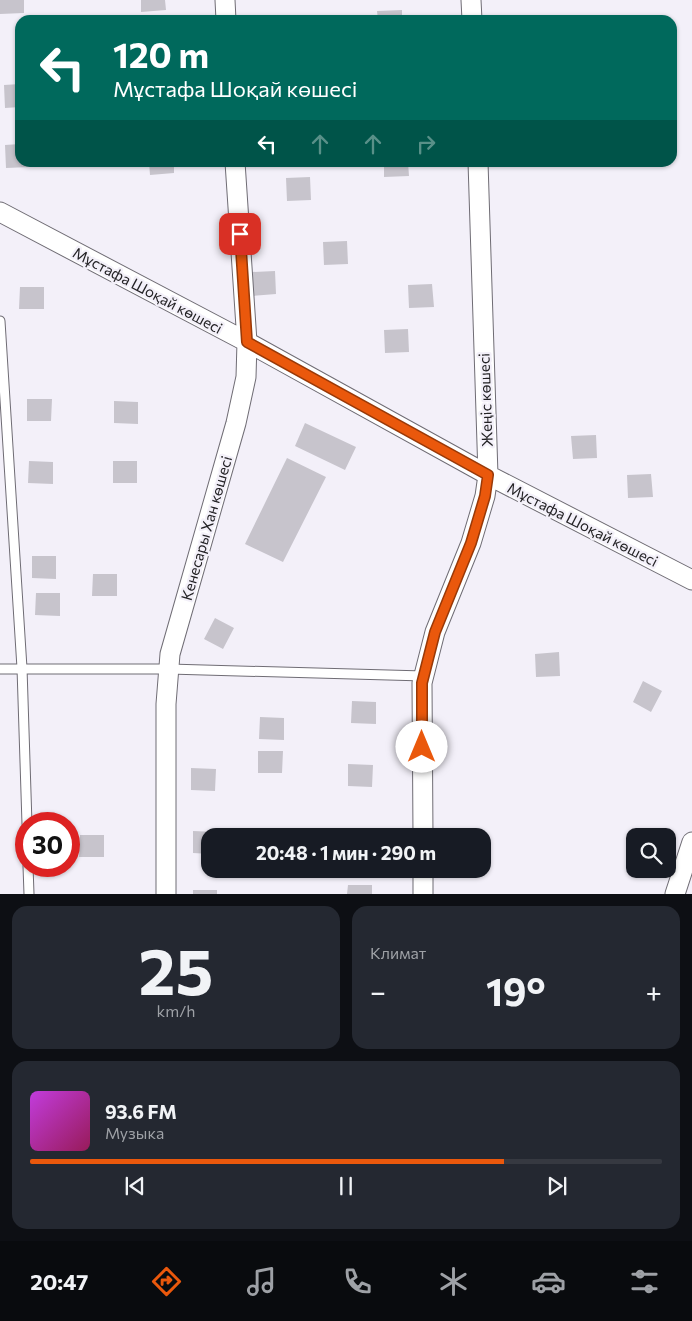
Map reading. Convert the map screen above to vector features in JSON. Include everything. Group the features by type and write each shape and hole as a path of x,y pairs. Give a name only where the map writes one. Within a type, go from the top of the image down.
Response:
{"street":[{"path":"225,0 226,15"},
{"path":"471,0 472,15"},
{"name":"Кенесары Хан көшесі","path":"166,894 166,704 170,654 236,423 246,377 247,342 235,167"},
{"name":"Жеңіс көшесі","path":"423,828 422,683 435,632 471,543 485,496 488,475 478,167"},
{"name":"Мұстафа Шоқай көшесі","path":"0,212 247,342 488,475 692,580"},
{"path":"675,894 692,842"},
{"path":"423,878 423,894"}],"lane":[{"path":"0,322 22,668 27,812"},
{"path":"0,669 169,670 424,676"},
{"path":"28,877 29,894"}],"building":[{"path":"0,0 24,0 24,13 0,14"},
{"path":"141,0 165,0 166,10 141,12"},
{"path":"402,10 402,15 377,15 377,11"},
{"path":"15,84 15,107 5,108 4,85"},
{"path":"15,144 15,167 30,167 6,168 5,145"},
{"path":"149,167 174,167 174,173 150,175"},
{"path":"384,167 408,167 409,176 384,177"},
{"path":"310,177 311,200 287,201 286,178"},
{"path":"347,241 348,264 324,265 323,242"},
{"path":"275,271 276,294 252,296 251,272"},
{"path":"432,284 434,307 409,308 408,285"},
{"path":"20,287 44,287 44,309 19,309"},
{"path":"408,329 409,352 385,353 384,330"},
{"path":"27,399 52,399 51,421 27,421"},
{"path":"114,401 138,402 138,424 114,423"},
{"path":"305,423 356,447 345,470 295,446"},
{"path":"596,435 597,458 573,459 571,436"},
{"path":"287,458 326,477 283,562 245,544"},
{"path":"29,461 53,462 53,484 28,483"},
{"path":"113,461 137,461 137,483 113,483"},
{"path":"651,474 653,497 628,498 627,475"},
{"path":"32,556 56,556 56,579 32,578"},
{"path":"93,574 117,574 117,596 92,596"},
{"path":"36,593 60,593 60,616 35,615"},
{"path":"215,618 234,628 223,649 204,639"},
{"path":"559,652 560,676 536,677 535,654"},
{"path":"643,681 662,691 651,712 633,702"},
{"path":"352,701 376,702 376,724 351,723"},
{"path":"260,717 284,718 284,740 259,739"},
{"path":"258,751 283,751 282,773 258,773"},
{"path":"348,764 373,765 372,787 348,786"},
{"path":"191,768 216,769 215,791 191,790"},
{"path":"193,831 201,831 201,853 193,853"},
{"path":"80,835 104,835 104,857 80,857"},
{"path":"348,885 372,885 372,894 347,894"},
{"path":"193,890 217,890 217,894 193,894"}],"route":[{"path":"240,234 247,342 488,475 485,496 471,543 435,632 422,683 422,747"}]}
